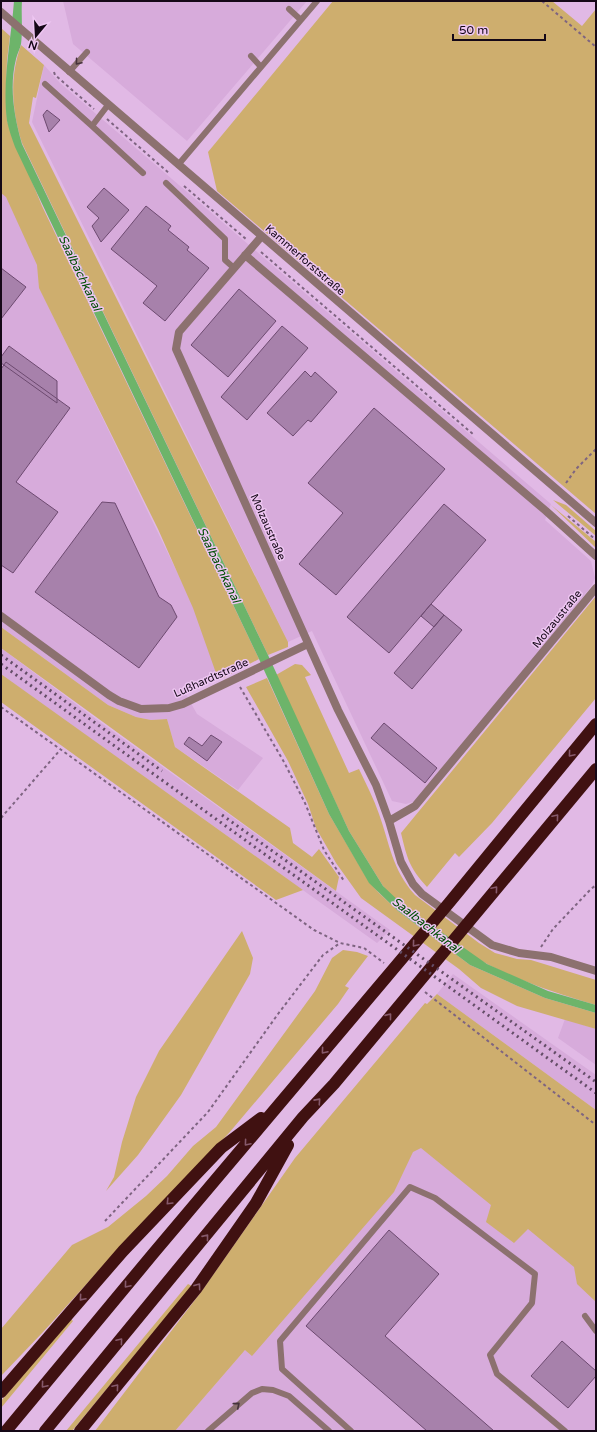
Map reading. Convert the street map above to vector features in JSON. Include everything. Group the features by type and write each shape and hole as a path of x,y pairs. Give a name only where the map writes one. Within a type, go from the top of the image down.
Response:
{"highway":[{"path":"6,1431 281,1102 388,971 449,903 596,724"},
{"path":"45,1431 303,1117 334,1084 415,990 470,919 596,769"},
{"path":"1,1392 123,1252 221,1148 281,1102"},
{"path":"80,1431 156,1339 219,1257 256,1203 303,1117"}],"street":[{"name":"Kammerforststraße","path":"1,12 596,524"},
{"name":"Molzaustraße","path":"261,237 179,332 176,349 338,710 376,785 406,873 422,894 492,945 519,953 551,957 596,971"},
{"path":"245,255 596,556"},
{"name":"Molzaustraße","path":"389,821 415,806 596,588"},
{"name":"Lußhardtstraße","path":"1,616 109,695 141,709 169,708 183,704 308,644"}],"lane":[{"path":"178,165 317,1"},
{"path":"289,9 301,20"},
{"path":"69,72 87,52"},
{"path":"251,56 261,67"},
{"path":"45,84 144,173"},
{"path":"92,126 108,105"},
{"path":"166,184 224,238 225,260 234,268"},
{"path":"351,1431 282,1369 280,1342 410,1187 435,1198 535,1274 532,1303 490,1356 497,1374 566,1431"},
{"path":"585,1316 596,1331"},
{"path":"208,1431 252,1393 262,1389 273,1390 289,1396 329,1431"}],"path":[{"path":"542,1 596,47"},
{"path":"52,57 55,75 171,175"},
{"path":"183,185 475,435"},
{"path":"559,492 576,470 596,449"},
{"path":"568,515 596,540"},
{"path":"236,679 284,762 305,803 324,850 344,881"},
{"path":"1,707 314,930 340,942 364,948 388,971"},
{"path":"1,818 60,750"},
{"path":"534,955 553,929 596,885"},
{"path":"105,1221 208,1112 310,973 324,955 340,942"},
{"path":"415,990 596,1125"}],"shaded area":[{"path":"63,1 307,1 187,141 73,44"},
{"path":"333,1 552,1 582,26 596,9 596,514 217,191 208,152"},
{"path":"1,28 10,36 7,60 7,121 42,206 259,659 221,679 217,676 193,608 158,529 39,288 37,265 6,197 1,193"},
{"path":"21,45 44,65 36,98 33,97 29,123 288,642 288,647 268,655 22,143 16,119 13,94 13,82 17,57"},
{"path":"44,65 60,83 551,504 545,520 591,561 595,578 592,585 563,623 416,801 406,804 392,801 312,631 288,642 32,122"},
{"path":"1,163 50,268 40,289 194,607 216,671 183,689 197,714 263,758 238,790 175,747 167,719 151,720 136,717 108,705 1,627"},
{"path":"553,500 566,505 596,531 596,536"},
{"path":"551,505 596,542 596,548"},
{"path":"596,596 596,698 492,823 459,857 455,853 427,887 412,868 401,833"},
{"path":"1,627 108,705 136,717 151,720 167,719 175,747 290,828 293,843 312,857 319,849 339,877 336,891 1,648"},
{"path":"1,648 100,722 390,930 377,943 20,688 1,674"},
{"path":"295,664 302,665 311,675 305,677 349,773 359,769 377,808 396,866 401,876 415,895 479,943 495,953 517,959 531,960 596,980 596,1005 532,984 495,968 442,935 392,897 383,886 349,831 276,675"},
{"path":"1,674 303,890 276,900 1,702"},
{"path":"267,678 329,814 369,882 379,893 398,911 470,965 545,998 596,1013 596,1029 517,1006 481,988 459,969 361,898 336,863 316,828 308,804 288,761 246,687"},
{"path":"242,931 253,958 250,974 181,1095 138,1155 106,1191 114,1177 122,1142 136,1097 159,1051"},
{"path":"343,950 357,952 368,956 345,986 349,988 338,1004 229,1133 120,1247 1,1376 1,1329 72,1245 108,1227 146,1196 167,1176 193,1146 216,1127 315,991 332,958"},
{"path":"453,974 596,1075 596,1110 437,994"},
{"path":"437,994 596,1110 596,1302 577,1284 574,1267 528,1229 514,1243 486,1222 491,1205 421,1148 413,1152 394,1192 252,1356 245,1350 175,1431 95,1431 201,1292 295,1158 425,1003 427,1004"},
{"path":"565,1019 596,1029 596,1065 558,1038"},
{"path":"407,1141 596,1144 596,1431 175,1431 245,1350"},
{"path":"188,1284 192,1286 72,1431 66,1431"},
{"path":"70,1318 73,1321 1,1408 1,1401"}],"water":[{"name":"Saalbachkanal","path":"14,1 22,1 22,38 21,46 16,57 14,70 13,102 22,144 268,655 349,831 383,886 403,905 487,964 548,991 596,1005 596,1013 545,998 470,965 398,911 369,883 329,814 259,659 15,147 7,121 6,106 6,76"}],"building":[{"path":"47,110 60,120 49,132 43,115"},
{"path":"104,188 129,210 101,242 92,226 99,218 87,207"},
{"path":"146,206 171,226 168,230 189,247 187,250 209,268 165,321 143,303 157,286 111,249"},
{"path":"1,268 26,287 1,319"},
{"path":"239,289 276,321 228,377 191,345"},
{"path":"282,326 308,348 247,420 221,397"},
{"path":"9,346 57,381 57,403 1,363 1,357"},
{"path":"6,362 70,408 16,482 58,512 13,573 1,565 1,369"},
{"path":"305,371 311,377 315,372 337,392 311,422 308,420 293,436 267,413"},
{"path":"374,408 445,469 336,595 299,564 343,513 308,483"},
{"path":"102,502 115,503 159,597 171,605 177,617 139,668 35,592"},
{"path":"444,504 486,540 389,653 347,617"},
{"path":"431,604 444,615 434,627 421,616"},
{"path":"444,615 462,630 412,689 394,673"},
{"path":"384,723 437,768 425,783 371,738"},
{"path":"211,735 222,742 207,761 184,744 189,737 202,746"},
{"path":"389,1230 439,1274 385,1336 494,1431 427,1431 306,1326"},
{"path":"562,1341 596,1371 596,1376 568,1408 531,1376"}],"railway":[{"path":"1,655 162,771"},
{"path":"1,664 596,1093"},
{"path":"222,815 596,1082"}]}
